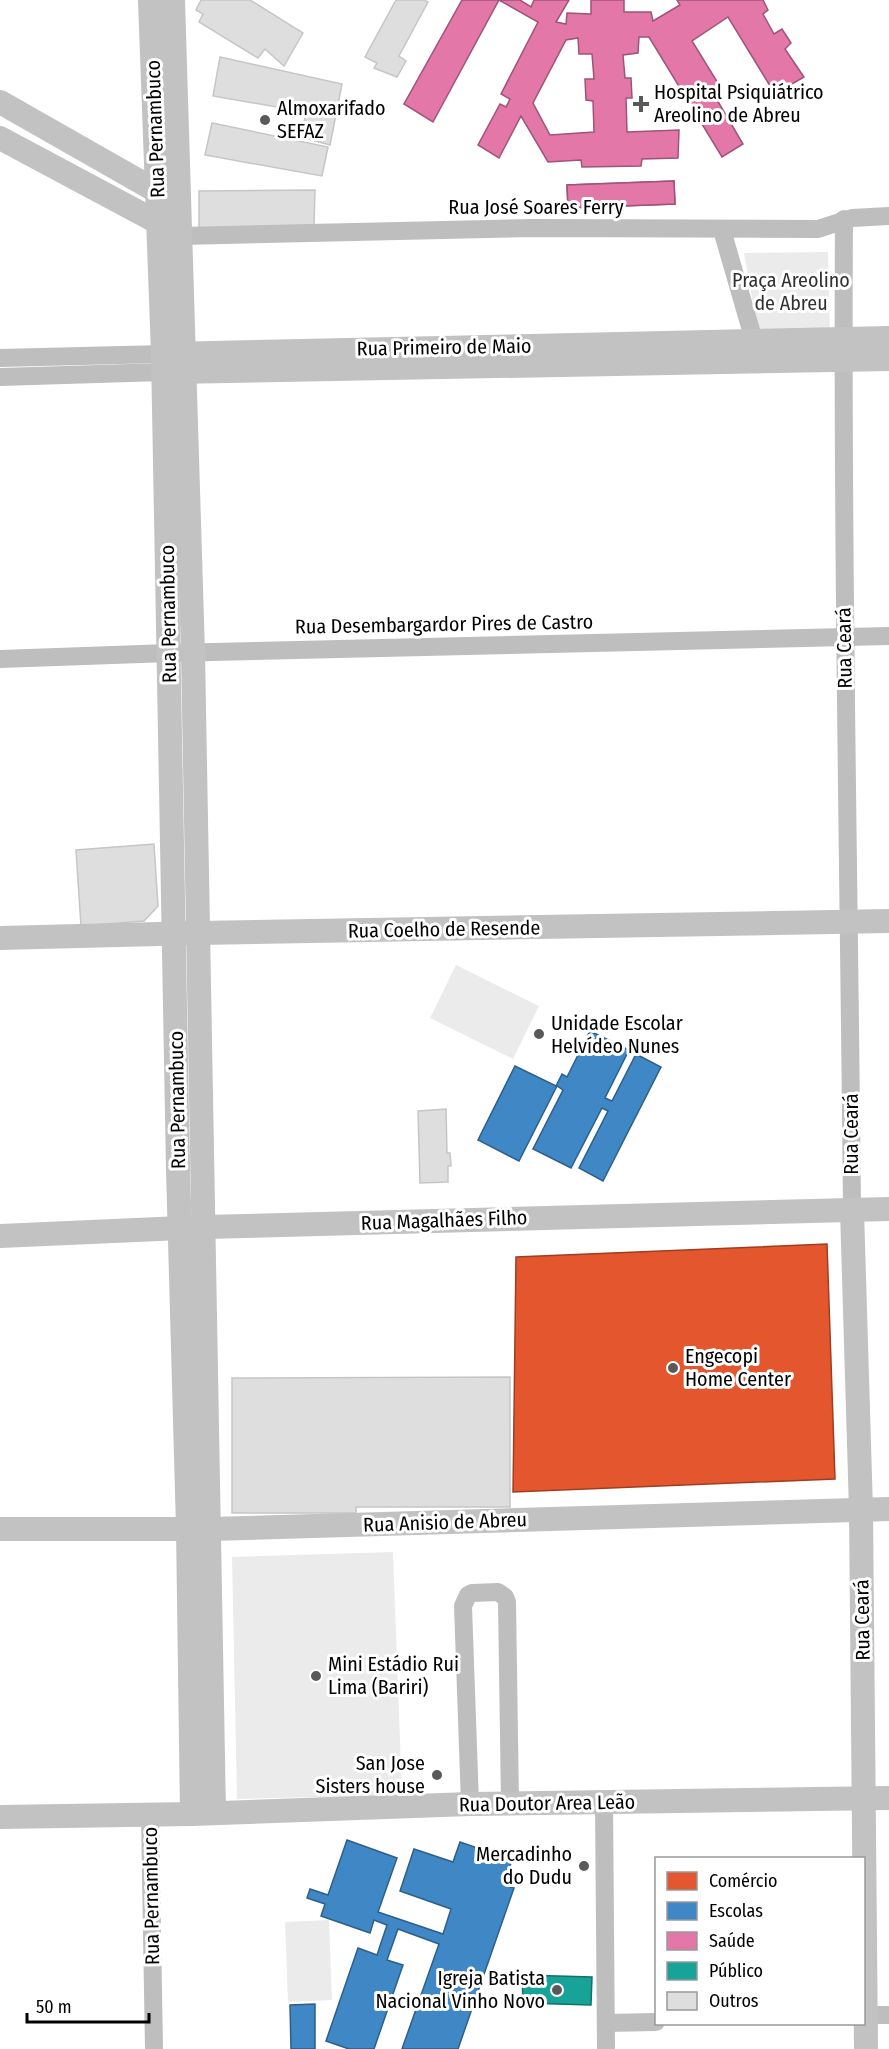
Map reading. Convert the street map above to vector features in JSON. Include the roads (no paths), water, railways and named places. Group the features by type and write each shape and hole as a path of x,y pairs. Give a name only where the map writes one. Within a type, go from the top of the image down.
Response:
{"main road":[{"name":"Rua Pernambuco","path":"150,0 159,223 174,363"},
{"name":"Rua Pernambuco","path":"173,0 181,236 174,363 181,653 198,933 204,1227 199,1529"},
{"path":"0,102 158,190 180,205 159,223 0,138"},
{"name":"Rua Primeiro de Maio","path":"174,363 844,349 889,338"},
{"name":"Rua Primeiro de Maio","path":"844,349 889,359"},
{"name":"Rua Pernambuco","path":"181,653 174,934 180,1229 199,1529"},
{"name":"Rua Coelho de Resende","path":"0,938 889,921"},
{"name":"Rua Ceará","path":"852,1209 861,1510 865,1797 873,2015 866,2049"},
{"name":"Rua Magalhães Filho","path":"0,1236 204,1227 889,1209"},
{"name":"Rua Anisio de Abreu","path":"0,1530 199,1529 889,1509"},
{"path":"199,1529 204,1814"},
{"name":"Rua Doutor Area Leão","path":"0,1817 204,1814 510,1803 889,1798"}],"street":[{"name":"Rua José Soares Ferry","path":"181,236 532,228 818,229 844,219 889,216"},
{"name":"Rua Ceará","path":"844,219 844,637 852,1209"},
{"path":"722,230 757,351"},
{"name":"Rua Primeiro de Maio","path":"0,358 174,363"},
{"name":"Rua Primeiro de Maio","path":"0,377 174,363"},
{"name":"Rua Desembargardor Pires de Castro","path":"0,659 889,636"},
{"path":"470,1804 463,1605 468,1595 472,1593 498,1592 505,1597 507,1602 510,1803"},
{"path":"604,1803 606,2049"},
{"name":"Rua Pernambuco","path":"150,1815 154,2049"},
{"path":"606,2023 655,2022"}],"place":[{"name":"Hospital Psiquiátrico Areolino de Abreu","path":"641,104"},
{"name":"Almoxarifado SEFAZ","path":"265,120"},
{"name":"Unidade Escolar Helvídeo Nunes","path":"539,1034"},
{"name":"Engecopi Home Center","path":"673,1368"},
{"name":"Mini Estádio Rui Lima (Bariri)","path":"316,1676"},
{"name":"San Jose Sisters house","path":"437,1775"},
{"name":"Mercadinho do Dudu","path":"584,1866"},
{"name":"Igreja Batista Nacional Vinho Novo","path":"557,1990"}],"park label":[{"name":"Praça Areolino de Abreu","path":"791,292"}]}
